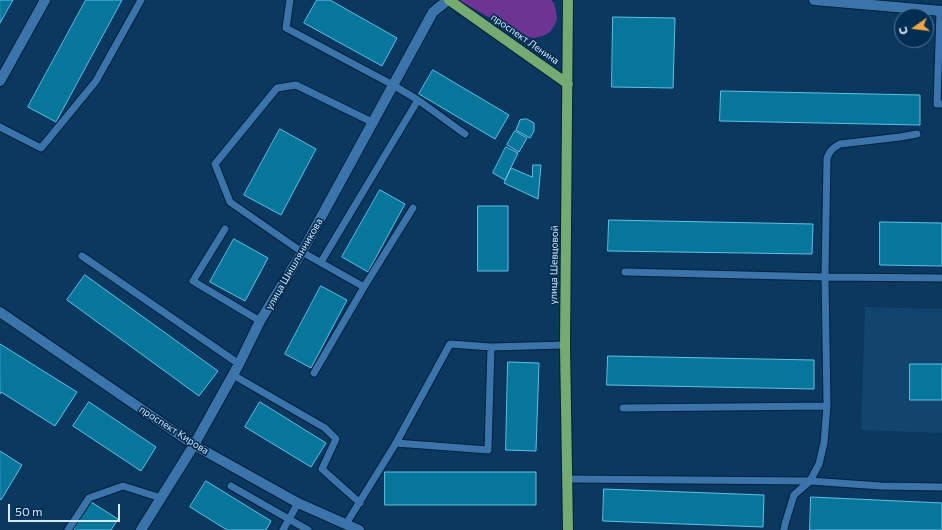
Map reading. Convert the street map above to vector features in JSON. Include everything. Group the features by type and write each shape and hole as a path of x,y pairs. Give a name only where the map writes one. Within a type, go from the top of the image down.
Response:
{"main road":[{"name":"проспект Ленина","path":"449,0 568,84"},
{"name":"улица Шевцовой","path":"568,0 565,345 568,530"}],"street":[{"path":"0,80 45,0"},
{"name":"улица Шишлянникова","path":"141,530 194,445 239,364 260,321 302,252 433,12 449,0"},
{"path":"814,0 892,3 941,11"},
{"name":"проспект Кирова","path":"0,312 194,445 298,503 359,530"}],"lane":[{"path":"0,127 41,148 96,81 142,0"},
{"path":"290,0 286,28 393,85 418,100 465,134"},
{"path":"941,11 937,104 942,104"},
{"path":"364,287 302,252 230,202 215,164 277,88 296,85 372,122"},
{"path":"321,262 418,100"},
{"path":"784,530 784,524 794,494 810,481 819,464 824,443 827,406 825,277 827,158 830,151 840,144 917,134"},
{"path":"314,373 364,287 413,208"},
{"path":"225,229 193,281 260,321"},
{"path":"82,256 239,364"},
{"path":"625,272 825,277 942,278"},
{"path":"346,524 396,442 450,344 491,347 565,345"},
{"path":"396,442 488,450 491,347"},
{"path":"233,375 325,428 336,439 322,469 360,503"},
{"path":"623,408 827,406"},
{"path":"568,479 810,481 881,486 942,487"},
{"path":"68,530 89,498 123,486 161,498"},
{"path":"231,486 308,530"},
{"path":"283,530 298,503"}],"shaded area":[{"path":"459,0 551,0 554,3 557,20 550,32 543,36 533,38 521,36"},
{"path":"865,307 942,309 942,433 861,430"}],"building":[{"path":"0,0 13,0 0,23"},
{"path":"86,0 122,0 56,122 28,107"},
{"path":"317,0 330,0 397,38 382,66 304,23"},
{"path":"613,17 675,18 673,88 612,87"},
{"path":"433,70 509,115 495,139 419,94"},
{"path":"721,91 920,95 920,125 720,121"},
{"path":"527,119 534,123 534,131 530,138 516,130 520,120"},
{"path":"280,129 316,149 281,215 244,195"},
{"path":"515,131 527,138 519,152 507,145"},
{"path":"506,147 518,153 505,180 493,173"},
{"path":"533,165 541,165 538,199 504,183 511,168 532,177"},
{"path":"380,190 405,204 368,272 342,257"},
{"path":"478,206 508,206 508,271 478,271"},
{"path":"609,220 813,224 812,254 608,251"},
{"path":"880,222 942,223 942,266 880,265"},
{"path":"234,239 268,258 245,301 210,282"},
{"path":"85,275 218,371 199,396 67,300"},
{"path":"321,286 347,300 311,368 285,354"},
{"path":"0,344 77,392 55,426 1,392 0,394"},
{"path":"608,356 814,360 814,389 607,385"},
{"path":"508,362 539,363 536,451 506,450"},
{"path":"910,364 942,364 942,400 910,400"},
{"path":"89,402 156,447 141,471 73,426"},
{"path":"260,402 326,443 311,467 245,427"},
{"path":"0,451 22,465 1,500 0,499"},
{"path":"385,472 536,472 536,505 385,505"},
{"path":"206,481 271,521 266,530 227,530 190,507"},
{"path":"604,489 764,495 763,527 603,521"},
{"path":"811,497 942,503 942,530 810,530"},
{"path":"91,502 118,519 111,530 74,530"}]}
